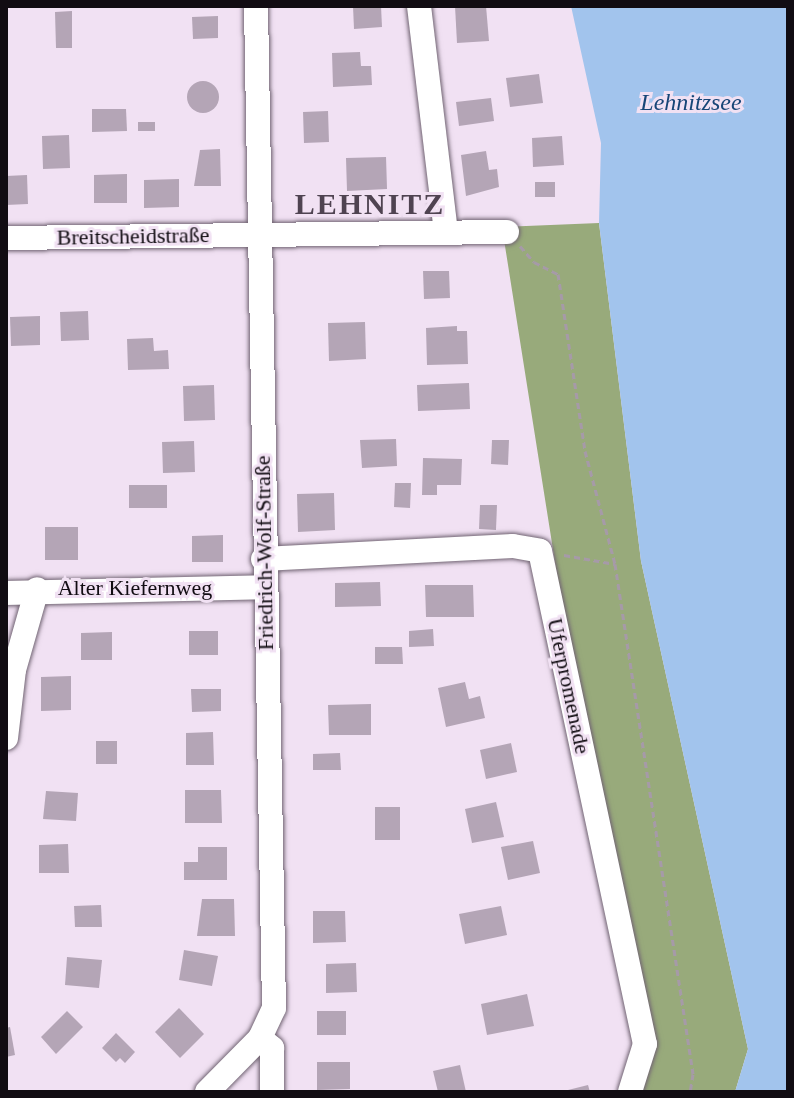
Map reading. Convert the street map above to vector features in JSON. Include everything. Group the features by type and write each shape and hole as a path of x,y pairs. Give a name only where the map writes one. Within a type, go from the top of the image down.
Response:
{"street":[{"name":"Friedrich-Wolf-Straße","path":"256,6 263,587 274,1008 260,1038"},
{"path":"419,6 446,231"},
{"name":"Breitscheidstraße","path":"6,238 507,232"},
{"path":"263,559 513,546 540,551"},
{"name":"Uferpromenade","path":"540,551 645,1044 630,1092"},
{"name":"Alter Kiefernweg","path":"6,593 37,589 263,587"},
{"path":"6,738 14,670 37,589"},
{"path":"207,1092 260,1038 272,1048 272,1092"}],"path":[{"path":"507,232 534,262 558,274 585,451 615,564 693,1074 690,1092"},
{"path":"540,551 615,564"}],"green space":[{"path":"599,223 641,561 748,1049 735,1092 623,1092 637,1045 622,986 502,227"}],"water":[{"name":"Lehnitzsee","path":"571,6 788,6 788,1092 735,1092 748,1049 641,561 599,223 601,143"}],"building":[{"path":"353,6 381,6 382,27 354,29"},
{"path":"455,6 486,6 489,41 457,43"},
{"path":"72,11 72,48 56,48 55,12"},
{"path":"218,16 218,38 193,39 192,17"},
{"path":"360,52 361,66 371,66 372,85 333,87 332,53"},
{"path":"539,74 543,103 510,107 506,78"},
{"path":"203,81 214,86 219,97 214,108 203,113 192,108 187,97 192,86"},
{"path":"491,98 494,121 459,126 456,102"},
{"path":"92,109 126,109 127,131 92,132"},
{"path":"328,111 329,142 304,143 303,112"},
{"path":"138,122 155,122 155,131 138,131"},
{"path":"69,135 70,168 43,169 42,136"},
{"path":"562,136 564,165 533,167 532,138"},
{"path":"220,149 221,186 194,186 200,150"},
{"path":"486,151 489,170 497,169 499,187 466,196 461,155"},
{"path":"386,157 387,189 347,191 346,158"},
{"path":"127,174 127,203 94,203 94,175"},
{"path":"27,175 28,204 6,205 6,176"},
{"path":"179,179 179,207 144,208 144,180"},
{"path":"535,182 555,182 555,197 535,197"},
{"path":"423,271 449,271 450,298 424,299"},
{"path":"88,311 89,340 61,341 60,312"},
{"path":"40,316 40,345 11,346 10,317"},
{"path":"365,322 366,359 329,361 328,323"},
{"path":"457,326 457,331 467,331 468,364 427,365 426,328"},
{"path":"153,338 154,351 168,350 169,369 128,370 127,339"},
{"path":"469,383 470,409 418,411 417,385"},
{"path":"214,385 215,420 184,421 183,386"},
{"path":"396,439 397,466 362,468 360,440"},
{"path":"492,440 509,440 508,465 491,464"},
{"path":"194,441 195,472 163,473 162,442"},
{"path":"423,458 462,459 461,485 437,485 437,495 422,495"},
{"path":"395,483 411,483 410,508 394,507"},
{"path":"129,485 167,485 167,508 129,508"},
{"path":"334,493 335,530 298,532 297,494"},
{"path":"480,505 497,505 496,530 479,529"},
{"path":"45,527 78,527 78,560 45,560"},
{"path":"223,535 223,562 192,562 192,536"},
{"path":"380,582 381,606 335,607 335,583"},
{"path":"425,585 473,585 474,617 426,617"},
{"path":"433,629 434,646 409,647 409,631"},
{"path":"189,631 218,631 218,655 189,655"},
{"path":"112,632 112,660 81,660 81,633"},
{"path":"375,647 402,647 403,664 375,664"},
{"path":"71,676 71,710 41,711 41,677"},
{"path":"465,682 469,699 480,696 485,718 446,727 438,688"},
{"path":"191,689 221,689 221,711 192,712"},
{"path":"371,704 371,735 329,735 328,705"},
{"path":"213,732 214,765 186,765 186,733"},
{"path":"96,741 117,741 117,764 96,764"},
{"path":"511,743 517,772 486,779 480,750"},
{"path":"340,753 341,770 313,770 313,754"},
{"path":"185,790 221,790 222,823 185,823"},
{"path":"46,791 78,793 76,821 43,819"},
{"path":"496,802 504,837 472,843 465,809"},
{"path":"375,807 400,807 400,840 375,840"},
{"path":"533,841 540,873 508,880 501,847"},
{"path":"68,844 69,873 39,873 39,845"},
{"path":"198,847 227,847 227,880 184,880 184,862 198,862"},
{"path":"202,899 234,899 235,936 197,936"},
{"path":"101,905 102,927 75,927 74,906"},
{"path":"501,906 507,935 465,944 459,914"},
{"path":"313,911 345,911 346,942 313,943"},
{"path":"184,950 218,956 212,986 179,980"},
{"path":"67,957 102,960 99,988 65,985"},
{"path":"356,963 357,992 326,993 326,964"},
{"path":"527,994 534,1026 487,1035 481,1004"},
{"path":"179,1008 204,1034 180,1058 155,1032"},
{"path":"67,1011 83,1027 56,1054 41,1037"},
{"path":"317,1011 346,1011 346,1035 317,1035"},
{"path":"10,1027 15,1055 6,1057 6,1028"},
{"path":"116,1033 135,1052 125,1063 120,1058 116,1062 102,1048"},
{"path":"317,1062 350,1062 350,1089 317,1090"},
{"path":"460,1065 466,1092 438,1092 433,1071"},
{"path":"588,1085 590,1092 564,1092 564,1091"}],"district":[{"name":"LEHNITZ","path":"370,204"}]}
